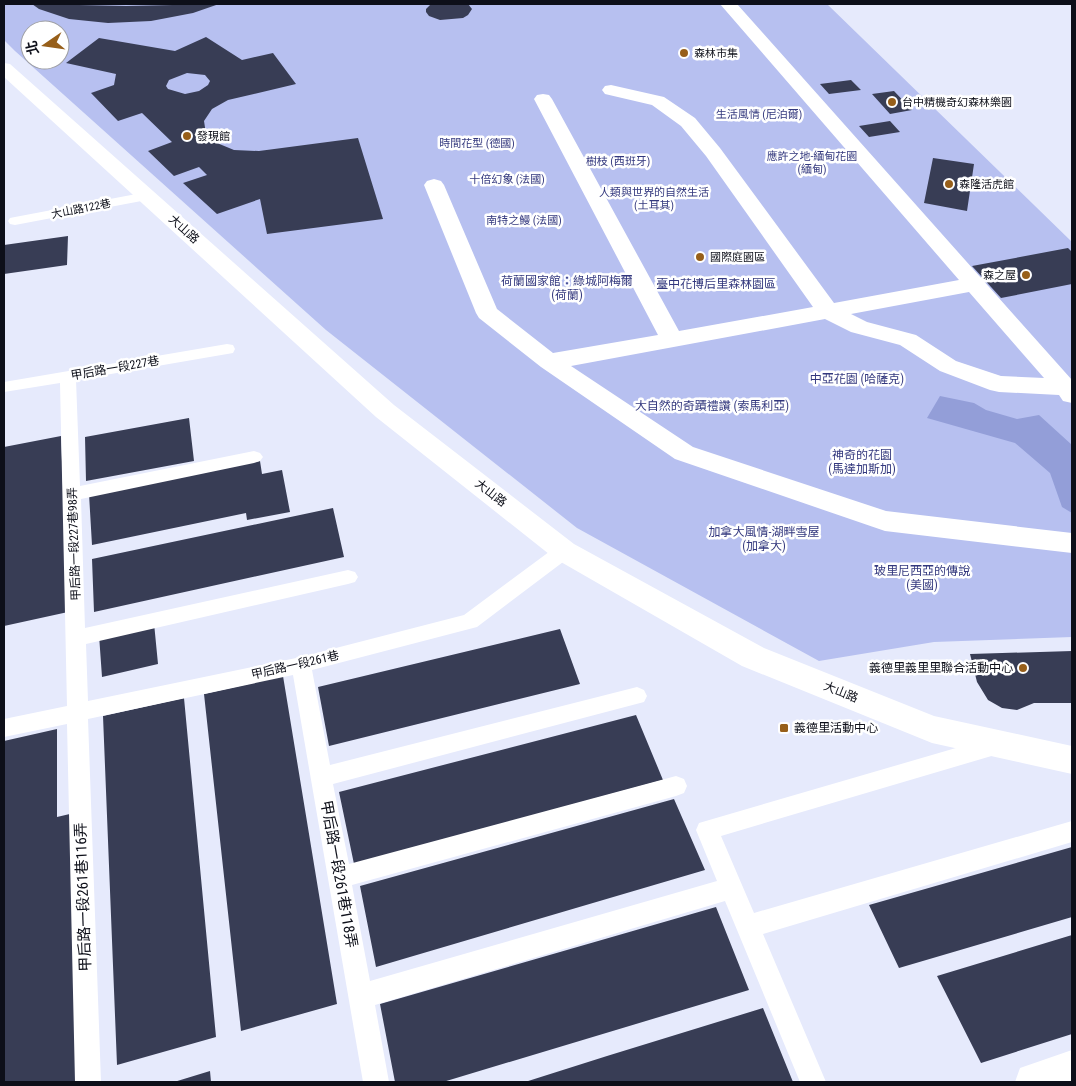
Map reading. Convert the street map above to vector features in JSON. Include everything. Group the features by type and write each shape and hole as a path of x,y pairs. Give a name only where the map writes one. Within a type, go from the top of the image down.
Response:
{"street":[{"path":"728,4 1070,391"},
{"name":"大山路","path":"4,68 385,410 564,550 753,657 932,729 1072,760"},
{"path":"611,90 658,101 688,122 714,152 828,311 859,327 908,340 948,366 999,384 1070,391"},
{"path":"543,100 672,340"},
{"path":"434,185 487,313 549,362 684,453 885,521 1072,543"},
{"path":"549,362 975,284"},
{"path":"1034,1082 1072,1070"}],"lane":[{"name":"大山路122巷","path":"15,221 147,196"},
{"name":"甲后路一段227巷","path":"4,387 227,349"},
{"name":"甲后路一段227巷98弄","path":"68,376 78,712"},
{"path":"72,494 254,457"},
{"name":"甲后路一段261巷","path":"4,728 301,665 470,621 564,550"},
{"path":"76,638 348,577"},
{"name":"甲后路一段261巷118弄","path":"301,665 376,1082"},
{"path":"321,776 637,696"},
{"name":"甲后路一段261巷116弄","path":"78,712 88,1082"},
{"path":"813,1082 707,830 1001,744"},
{"path":"339,878 676,786"},
{"path":"749,926 1072,832"},
{"path":"361,996 732,888"}],"green space":[{"name":"臺中花博后里森林園區","path":"4,4 827,4 1072,242 1072,637 934,642 819,661 577,528 326,330 36,70 70,70 70,20 20,20 20,55 4,40"}],"shaded area":[{"path":"940,396 974,403 986,410 1017,419 1039,415 1072,445 1072,513 1062,507 1050,473 1015,443 927,418"}],"building":[{"path":"32,4 126,6 219,4 193,13 151,21 108,23 69,19 39,9"},
{"path":"431,4 468,4 472,9 463,18 440,20 429,16 426,12 426,9"},
{"name":"發現館","path":"206,37 242,60 273,53 296,84 228,100 212,109 204,121 206,134 217,143 234,150 259,151 358,138 383,219 267,234 260,199 217,214 183,183 207,175 199,167 174,176 148,151 172,142 142,113 118,121 91,93 114,85 116,74 70,64 70,60 99,38 175,51","holes":["187,73 205,75 210,81 208,85 199,91 185,94 168,89 166,86 169,80"]},
{"path":"851,80 861,90 829,94 820,84"},
{"name":"台中精機奇幻森林樂園","path":"894,91 912,110 890,114 872,94"},
{"name":"台中精機奇幻森林樂園","path":"890,121 900,132 869,137 859,126"},
{"name":"森隆活虎館","path":"933,158 974,164 967,211 924,203"},
{"path":"68,236 67,265 4,274 4,245"},
{"name":"森之屋","path":"1068,248 1072,252 1072,284 1001,298 972,266"},
{"path":"189,418 194,461 86,481 85,437"},
{"path":"61,436 68,612 4,626 4,447"},
{"path":"260,461 262,474 282,470 290,512 247,520 246,513 92,545 89,494"},
{"path":"333,508 344,557 94,612 92,559"},
{"path":"154,623 158,664 102,677 99,635"},
{"path":"560,629 580,684 329,746 318,687"},
{"name":"義德里義里里聯合活動中心","path":"1072,651 1072,703 1034,703 1017,710 1002,708 988,700 977,682 970,654"},
{"path":"283,676 337,1004 241,1031 204,694"},
{"path":"184,698 216,1037 117,1065 103,716"},
{"path":"636,715 663,780 354,864 339,792"},
{"path":"57,729 57,817 74,813 77,1082 4,1082 4,741"},
{"path":"674,799 705,870 376,967 360,886"},
{"path":"1072,847 1072,917 899,968 869,905"},
{"path":"716,907 749,990 443,1082 395,1082 380,1004"},
{"path":"1072,935 1072,1034 981,1063 937,976"},
{"path":"763,1008 793,1082 525,1082 607,1056"},
{"path":"210,1071 211,1082 174,1082"}],"place":[{"name":"森林市集","path":"684,53"},
{"name":"台中精機奇幻森林樂園","path":"892,102"},
{"name":"發現館","path":"187,136"},
{"name":"森隆活虎館","path":"949,184"},
{"name":"國際庭園區","path":"700,257"},
{"name":"森之屋","path":"1026,275"},
{"name":"義德里義里里聯合活動中心","path":"1023,668"},
{"name":"義德里活動中心","path":"784,728"}],"park label":[{"name":"生活風情 (尼泊爾)","path":"759,114"},
{"name":"時間花型 (德國)","path":"477,143"},
{"name":"樹枝 (西班牙)","path":"618,161"},
{"name":"應許之地-緬甸花園 (緬甸)","path":"812,162"},
{"name":"十倍幻象 (法國)","path":"507,179"},
{"name":"人類與世界的自然生活 (土耳其)","path":"654,198"},
{"name":"南特之鰻 (法國)","path":"524,220"},
{"name":"荷蘭國家館：綠城阿梅爾 (荷蘭)","path":"567,288"},
{"name":"中亞花園 (哈薩克)","path":"857,379"},
{"name":"大自然的奇蹟禮讚 (索馬利亞)","path":"712,406"},
{"name":"神奇的花園 (馬達加斯加)","path":"862,462"},
{"name":"加拿大風情-湖畔雪屋 (加拿大)","path":"764,539"},
{"name":"玻里尼西亞的傳說 (美國)","path":"922,578"}]}
